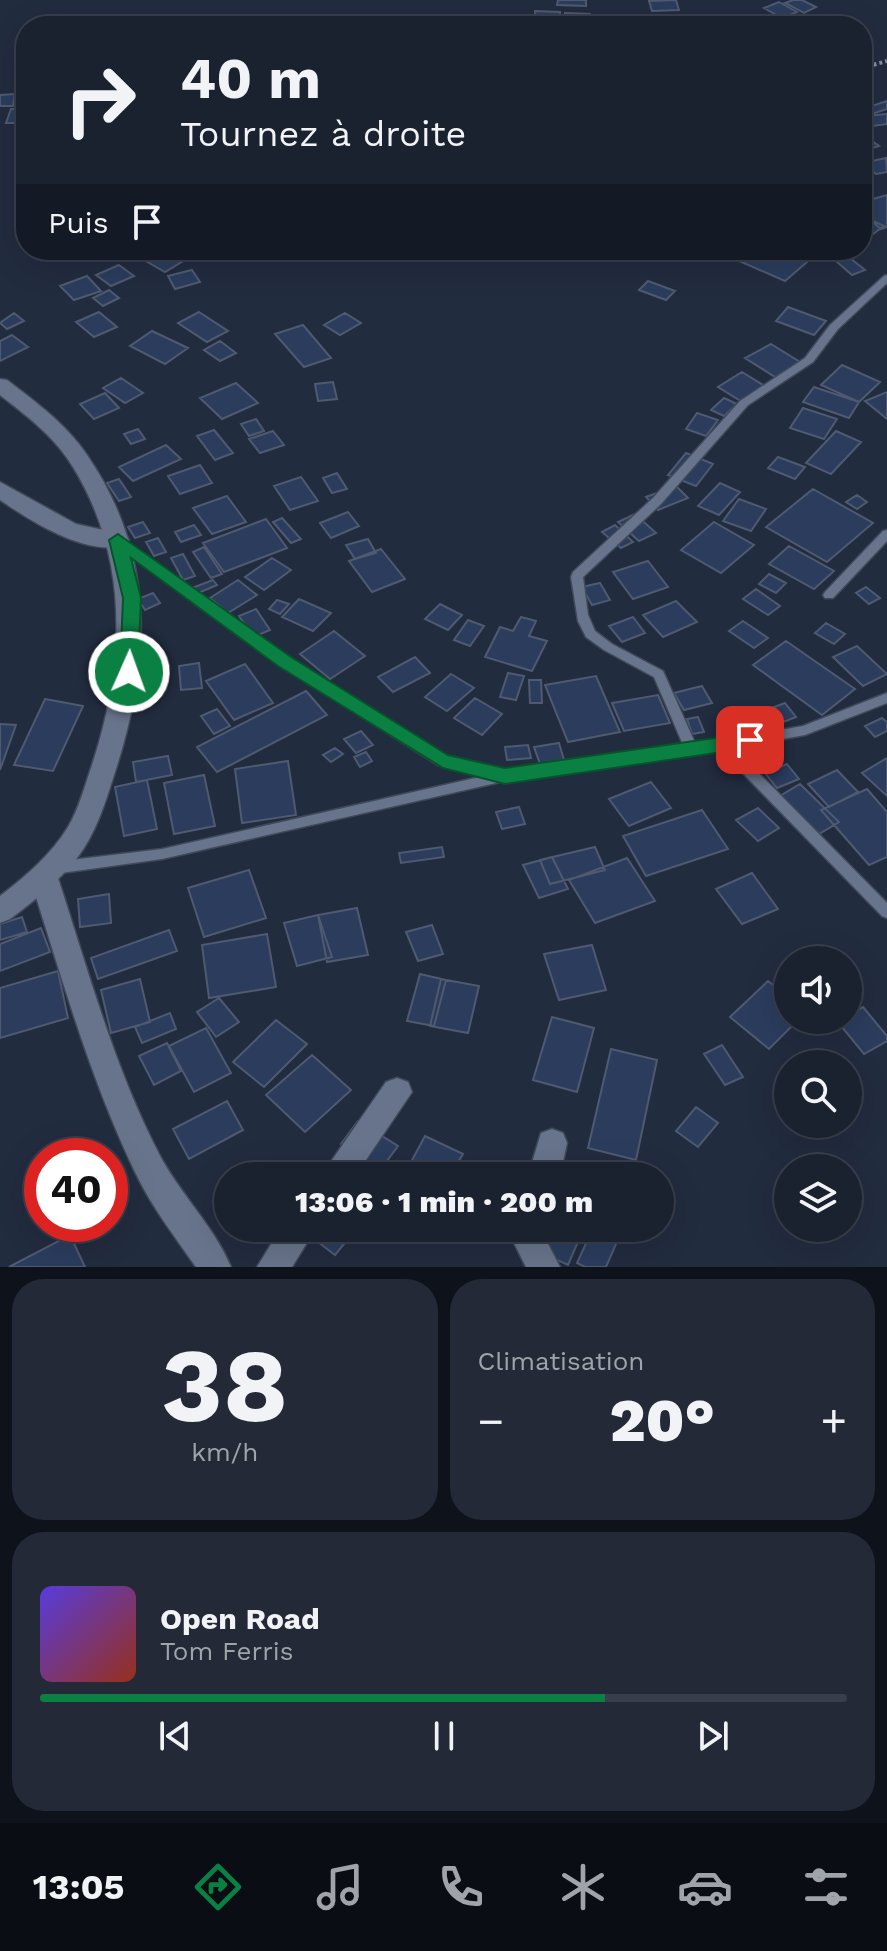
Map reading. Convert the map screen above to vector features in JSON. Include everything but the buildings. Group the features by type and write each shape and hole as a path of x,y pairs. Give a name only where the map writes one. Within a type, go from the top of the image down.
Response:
{"street":[{"path":"0,385 63,438 85,466 118,540 132,598 129,672 113,744 85,821 48,873 0,911"},
{"path":"0,489 59,528 83,537 118,540"},
{"path":"48,873 110,1075 163,1192 215,1267"},
{"path":"347,1162 397,1092"},
{"path":"547,1162 552,1143"},
{"path":"273,1267 290,1242"},
{"path":"530,1242 544,1267"}],"lane":[{"path":"692,751 659,674 650,666 606,646 586,628 577,577 579,572 657,501 744,403 809,360 834,327 887,278"},
{"path":"829,595 887,534"},
{"path":"118,540 284,662 443,761 505,776"},
{"path":"48,873 162,854 505,776 692,751 805,730 887,698"},
{"path":"723,745 887,912"}],"route":[{"path":"129,672 132,598 118,540 284,662 443,761 505,776 692,751 750,740"}]}
